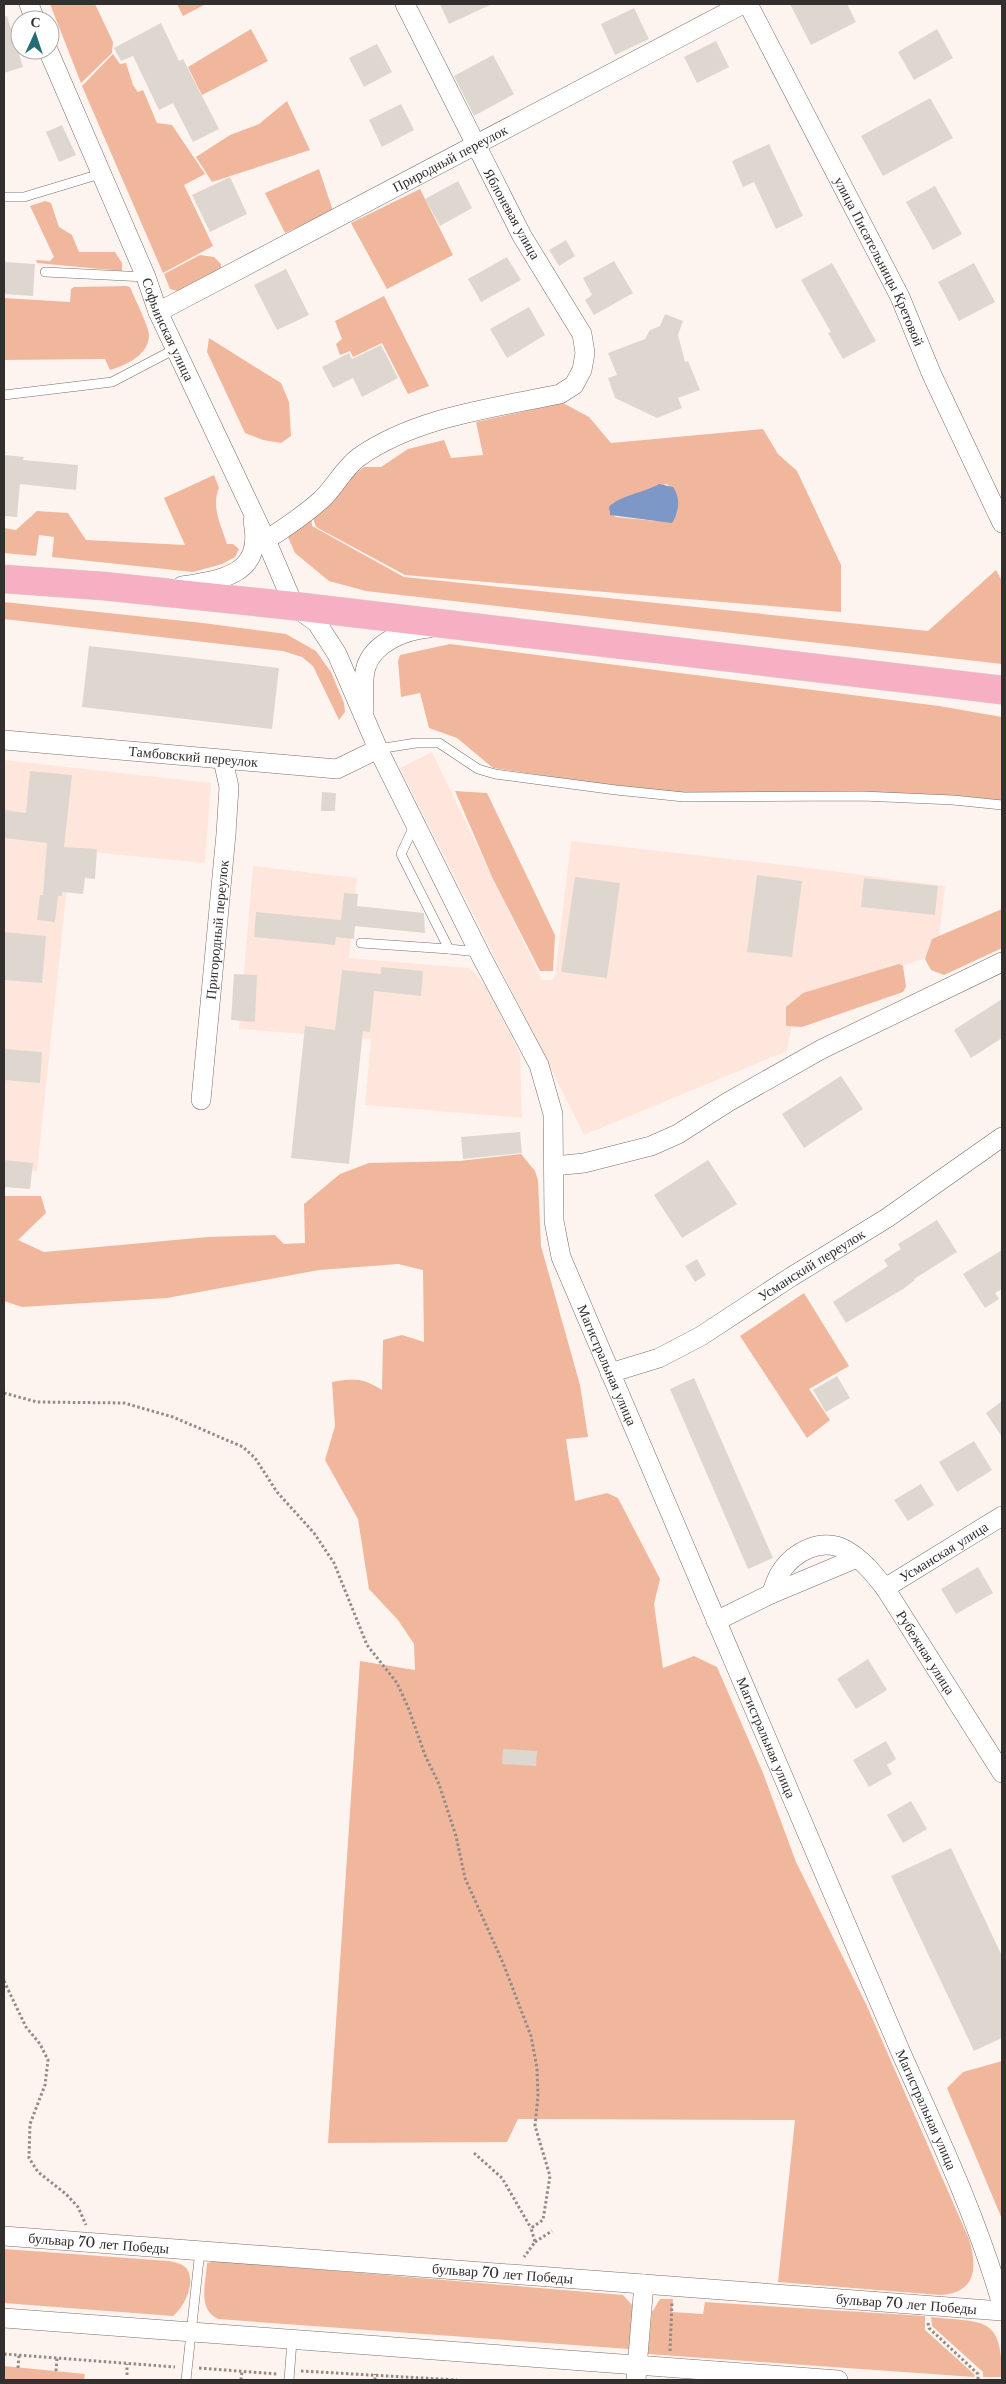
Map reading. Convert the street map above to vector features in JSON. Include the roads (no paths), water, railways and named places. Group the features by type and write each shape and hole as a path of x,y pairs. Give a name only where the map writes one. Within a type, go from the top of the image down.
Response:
{"highway":[{"path":"4,579 294,606 1002,690"}],"street":[{"name":"Яблоневая улица","path":"266,540 292,524 322,499 356,459 381,442 450,418 560,394 574,385 582,370 585,353 582,334 522,236 405,4"},
{"name":"Природный переулок","path":"158,312 743,4"},
{"name":"улица Писательницы Кретовой","path":"748,4 900,297 932,375 1002,523"},
{"name":"Софьинская улица","path":"52,60 146,277 158,312 245,494 294,606"},
{"path":"148,592 213,581 235,573 247,564 254,549 255,535 245,494"},
{"name":"Магистральная улица","path":"294,606 317,623 328,638 378,749 479,952 540,1065 553,1114 554,1220 561,1257 902,2055 960,2183 982,2237 1002,2305"},
{"path":"364,718 364,674 368,662 376,651 408,632 465,626"},
{"name":"Тамбовский переулок","path":"4,740 337,769 378,749"},
{"name":"Пригородный переулок","path":"201,1100 226,834 229,787 223,760"},
{"path":"554,1166 584,1164 651,1146 678,1134 728,1102 822,1050 1002,962"},
{"name":"Усманский переулок","path":"610,1373 659,1358 701,1336 791,1277 887,1218 1002,1137"},
{"name":"Усманская улица","path":"885,1588 1002,1516"},
{"name":"Рубежная улица","path":"771,1594 779,1573 794,1558 816,1545 836,1546 857,1558 885,1588 1002,1773"},
{"path":"716,1621 771,1594 857,1558"},
{"name":"бульвар 70 лет Победы","path":"4,2236 1002,2310"},
{"path":"636,2373 644,2284"},
{"path":"4,2318 292,2341 636,2373 838,2380"}],"lane":[{"path":"4,197 24,197 100,174"},
{"path":"45,272 146,277"},
{"path":"4,395 112,382 175,349"},
{"path":"378,749 416,742 439,743 478,769 495,774 684,797 862,796 953,800 1002,805"},
{"path":"415,823 401,854 449,950"},
{"path":"361,943 479,952"},
{"path":"186,2380 200,2250"},
{"path":"289,2376 292,2341"}],"water":[{"path":"659,484 673,487 676,491 678,510 672,523 610,515 609,507 613,503"}]}
